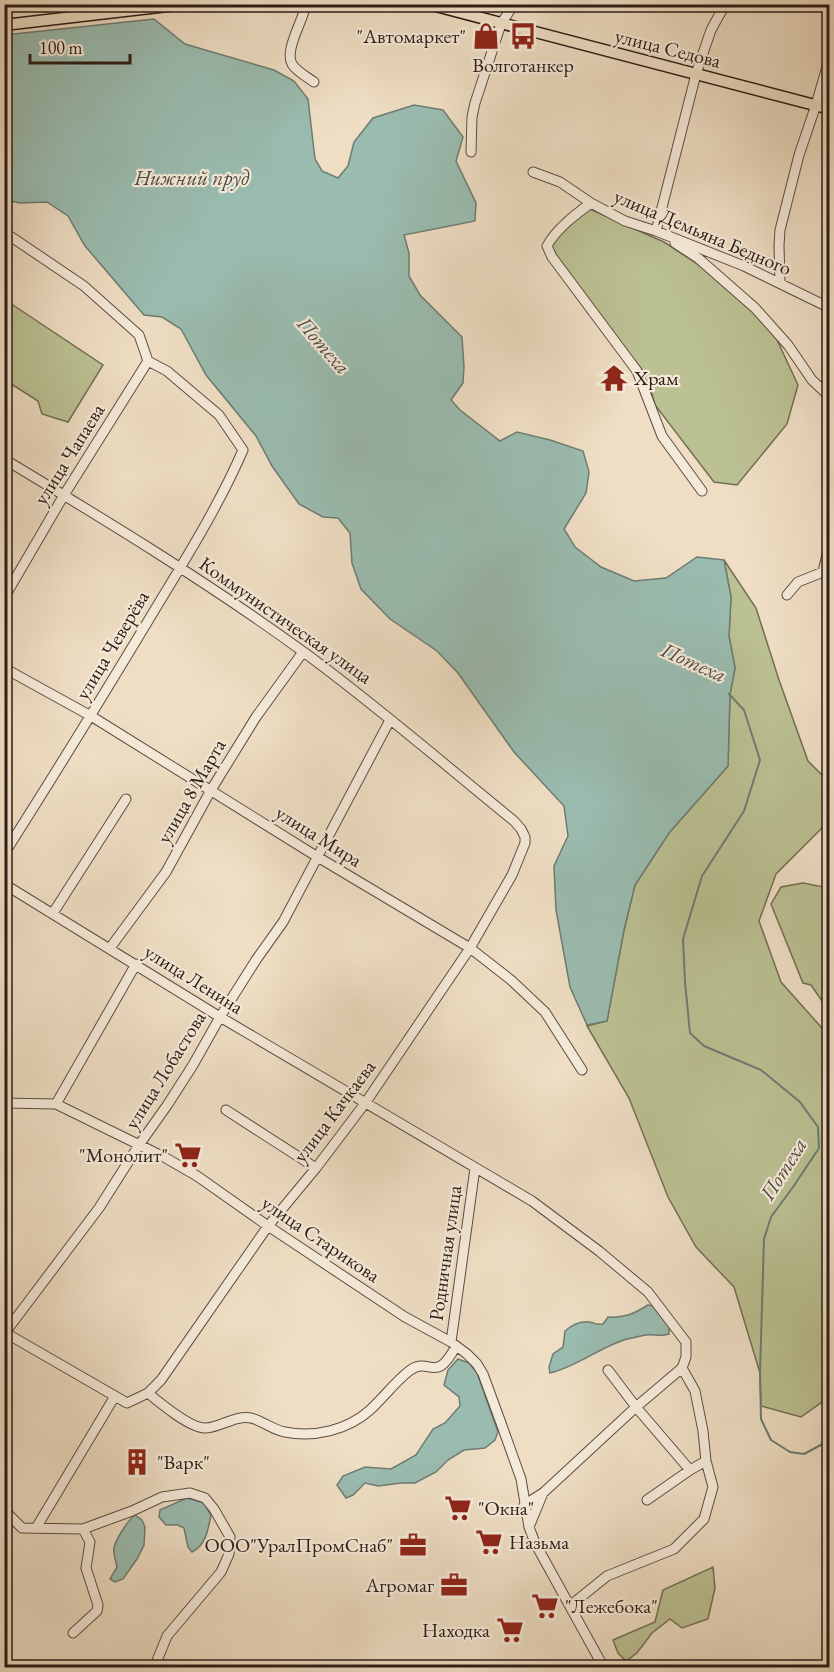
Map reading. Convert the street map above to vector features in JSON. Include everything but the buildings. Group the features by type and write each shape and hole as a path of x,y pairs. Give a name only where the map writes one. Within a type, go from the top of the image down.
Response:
{"main road":[{"path":"4,25 184,4"},
{"name":"улица Седова","path":"428,4 830,109"}],"street":[{"path":"306,4 290,57 293,66 314,82"},
{"path":"471,152 472,117 476,103 501,24 514,4"},
{"path":"656,231 696,74 711,30 722,10 722,4"},
{"path":"780,283 780,231 799,155 830,56"},
{"name":"улица Демьяна Бедного","path":"533,172 560,182 591,203 625,221 744,266 830,308"},
{"path":"591,203 552,237 547,246 552,257 637,371 662,436 702,491"},
{"path":"7,233 84,286 139,335 148,361"},
{"path":"667,236 698,258 755,308 788,345 812,380 830,397"},
{"name":"улица Чеверёва","path":"4,854 91,716 180,567 233,473 243,450 219,415 167,371 148,361"},
{"name":"улица Чапаева","path":"4,598 64,495 148,361"},
{"name":"Коммунистическая улица","path":"4,459 180,567 303,652 363,697 514,821 525,837"},
{"path":"787,595 798,582 826,573 830,541"},
{"name":"улица 8 Марта","path":"110,948 166,872 211,790 256,717 303,652"},
{"name":"улица Мира","path":"4,668 91,716 316,856 470,948 511,980 544,1012 582,1070"},
{"name":"улица Лобастова","path":"5,1333 99,1208 180,1085 256,960 287,916 316,856 390,720"},
{"path":"53,913 126,799"},
{"name":"улица Качкаева","path":"115,1396 127,1403 148,1393 161,1380 268,1226 366,1102 470,948 512,875 525,843 525,837"},
{"name":"улица Ленина","path":"4,884 220,1017 532,1202 599,1251 648,1292 686,1342 686,1357 682,1368"},
{"path":"56,1104 136,964"},
{"name":"улица Старикова","path":"4,1103 56,1104 164,1157 197,1176 405,1317 454,1344 477,1364 483,1374 520,1479 529,1527 535,1543 604,1668"},
{"path":"226,1110 316,1168"},
{"name":"Родничная улица","path":"454,1344 475,1168"},
{"path":"5,1333 115,1396 36,1528"},
{"path":"148,1393 197,1426 207,1428 241,1418 250,1418 282,1432 318,1433 344,1427 356,1421 410,1370 419,1366 440,1367 446,1362 454,1344"},
{"path":"524,1505 543,1493 682,1368 695,1391 706,1461 713,1487 704,1519 674,1548 607,1576 571,1605"},
{"path":"608,1370 636,1407 690,1470"},
{"path":"647,1500 706,1461"},
{"path":"4,1510 22,1528 83,1529 162,1497 190,1493 205,1498 230,1537 229,1554 221,1572 167,1636 154,1668"},
{"path":"529,1527 543,1493"},
{"path":"74,1633 97,1611 98,1605 86,1568 90,1542 83,1529"}],"green space":[{"path":"586,209 664,242 722,280 771,327 798,385 787,424 737,485 714,482 655,405 647,376 575,286 552,250 553,239"},
{"path":"4,299 103,365 68,422 42,414 38,401 5,380"},
{"path":"724,560 756,608 808,761 829,782 829,821 776,874 759,921 781,982 829,1036 829,1397 801,1417 761,1406 760,1373 734,1287 696,1247 668,1197 629,1098 587,1026 607,1021 635,885 669,833 728,766 730,694 735,668 729,636 731,597"},
{"path":"803,883 829,888 829,1011 811,985 803,983 771,904 781,887"},
{"path":"713,1567 715,1588 708,1619 682,1628 670,1619 652,1633 637,1653 626,1661 618,1653 613,1640 655,1622 663,1590"}],"water":[{"name":"Нижний пруд","path":"154,19 185,44 274,70 294,81 308,99 315,159 322,171 338,178 348,166 354,142 373,118 414,105 443,110 463,137 456,161 476,203 475,221 404,235 409,253 409,276 420,295 462,337 463,383 451,400 460,410 500,441 517,432 583,451 589,472 586,493 564,529 575,547 601,567 634,581 666,578 697,557 724,560 731,597 729,636 735,668 730,694 728,766 669,833 635,885 607,1021 587,1025 570,987 556,910 554,866 568,836 564,806 514,752 458,673 437,651 390,619 361,589 352,563 350,533 338,518 323,517 299,504 272,466 256,436 206,375 181,329 162,317 144,315 85,246 68,216 47,202 20,203 5,200 5,35"},
{"path":"648,1305 654,1306 669,1325 669,1334 627,1339 550,1373 549,1367 553,1354 563,1347 567,1329 582,1322 603,1324 608,1317 629,1315"},
{"path":"458,1359 469,1363 477,1373 498,1432 495,1440 485,1448 464,1450 448,1460 436,1472 415,1483 378,1486 365,1483 353,1495 346,1498 337,1485 343,1476 365,1467 391,1469 416,1455 433,1429 445,1423 460,1406 459,1397 444,1385 448,1370"},
{"path":"187,1498 204,1503 211,1515 203,1541 192,1552 188,1547 184,1528 178,1525 166,1525 159,1517 160,1510"},
{"path":"135,1515 142,1520 145,1527 144,1545 123,1579 115,1582 110,1579 117,1567 115,1544"}],"waterway":[{"name":"Потеха","path":"729,694 744,710 760,760 744,811 702,876 683,939 690,1033 704,1046 761,1070 800,1102 818,1127 819,1148 771,1217 764,1239 761,1419 771,1440 790,1452 804,1454 830,1440"}],"place":[{"name":"\"Автомаркет\"","path":"486,36"},
{"name":"Волготанкер","path":"523,36"},
{"name":"Храм","path":"614,378"},
{"name":"\"Монолит\"","path":"188,1155"},
{"name":"\"Варк\"","path":"137,1462"},
{"name":"\"Окна\"","path":"458,1508"},
{"name":"Назьма","path":"489,1542"},
{"name":"ООО\"УралПромСнаб\"","path":"413,1545"},
{"name":"Агромаг","path":"454,1585"},
{"name":"\"Лежебока\"","path":"545,1606"},
{"name":"Находка","path":"510,1630"}]}
